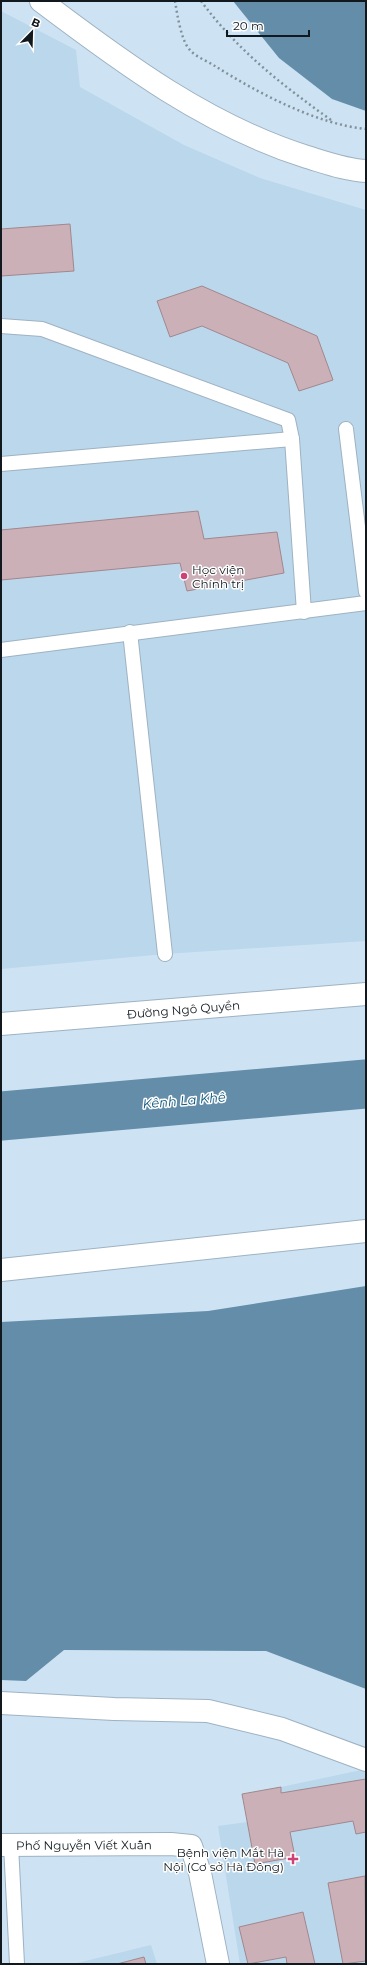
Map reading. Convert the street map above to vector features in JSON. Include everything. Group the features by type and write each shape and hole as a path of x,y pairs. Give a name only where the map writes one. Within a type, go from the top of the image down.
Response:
{"street":[{"path":"40,1 128,65 218,120 280,148 350,170 366,171"},
{"name":"Đường Ngô Quyền","path":"1,1024 366,994"},
{"path":"1,1270 366,1231"},
{"path":"1,1703 114,1709 208,1711 282,1729 366,1760"},
{"name":"Phố Nguyễn Viết Xuân","path":"6,1845 171,1844 191,1846 200,1873 218,1964"}],"lane":[{"path":"1,326 42,329 288,420 292,439 304,612"},
{"path":"346,429 366,592"},
{"path":"1,464 292,439"},
{"path":"1,650 130,632 304,612 366,603"},
{"path":"130,632 165,954"},
{"path":"6,1845 17,1964"}],"path":[{"path":"175,1 184,39 189,50 249,87 278,102 335,122 366,129"},
{"path":"201,1 232,38 258,65 335,122"}],"shaded area":[{"path":"233,1 366,1 366,111 332,99 279,58"},
{"name":"Học viện Chính trị","path":"1,11 76,50 80,87 184,145 260,178 366,210 366,941 165,954 1,969"},
{"path":"366,1286 366,1689 266,1651 64,1650 26,1681 1,1680 1,1322 208,1311"},
{"name":"Bệnh viện Mắt Hà Nội (Cơ sở Hà Đông)","path":"366,1769 366,1964 240,1964 218,1826 247,1822 281,1787"},
{"path":"151,1945 157,1964 73,1964"}],"building":[{"path":"70,224 74,271 1,276 1,229"},
{"path":"202,286 317,336 333,380 299,391 288,363 202,326 170,337 157,301"},
{"path":"198,511 204,539 277,532 284,573 187,591 180,563 1,580 1,530"},
{"path":"366,1779 366,1832 356,1834 353,1821 290,1832 295,1857 255,1864 242,1794 281,1787 281,1793"},
{"path":"365,1876 366,1961 343,1964 328,1883"},
{"path":"303,1912 315,1964 287,1964 286,1957 248,1964 239,1927"},
{"path":"144,1957 146,1964 117,1964"}],"waterway":[{"name":"Kênh La Khê","path":"1,1116 366,1084"}],"place":[{"name":"Học viện Chính trị","path":"184,576"},
{"name":"Bệnh viện Mắt Hà Nội (Cơ sở Hà Đông)","path":"293,1859"}]}
